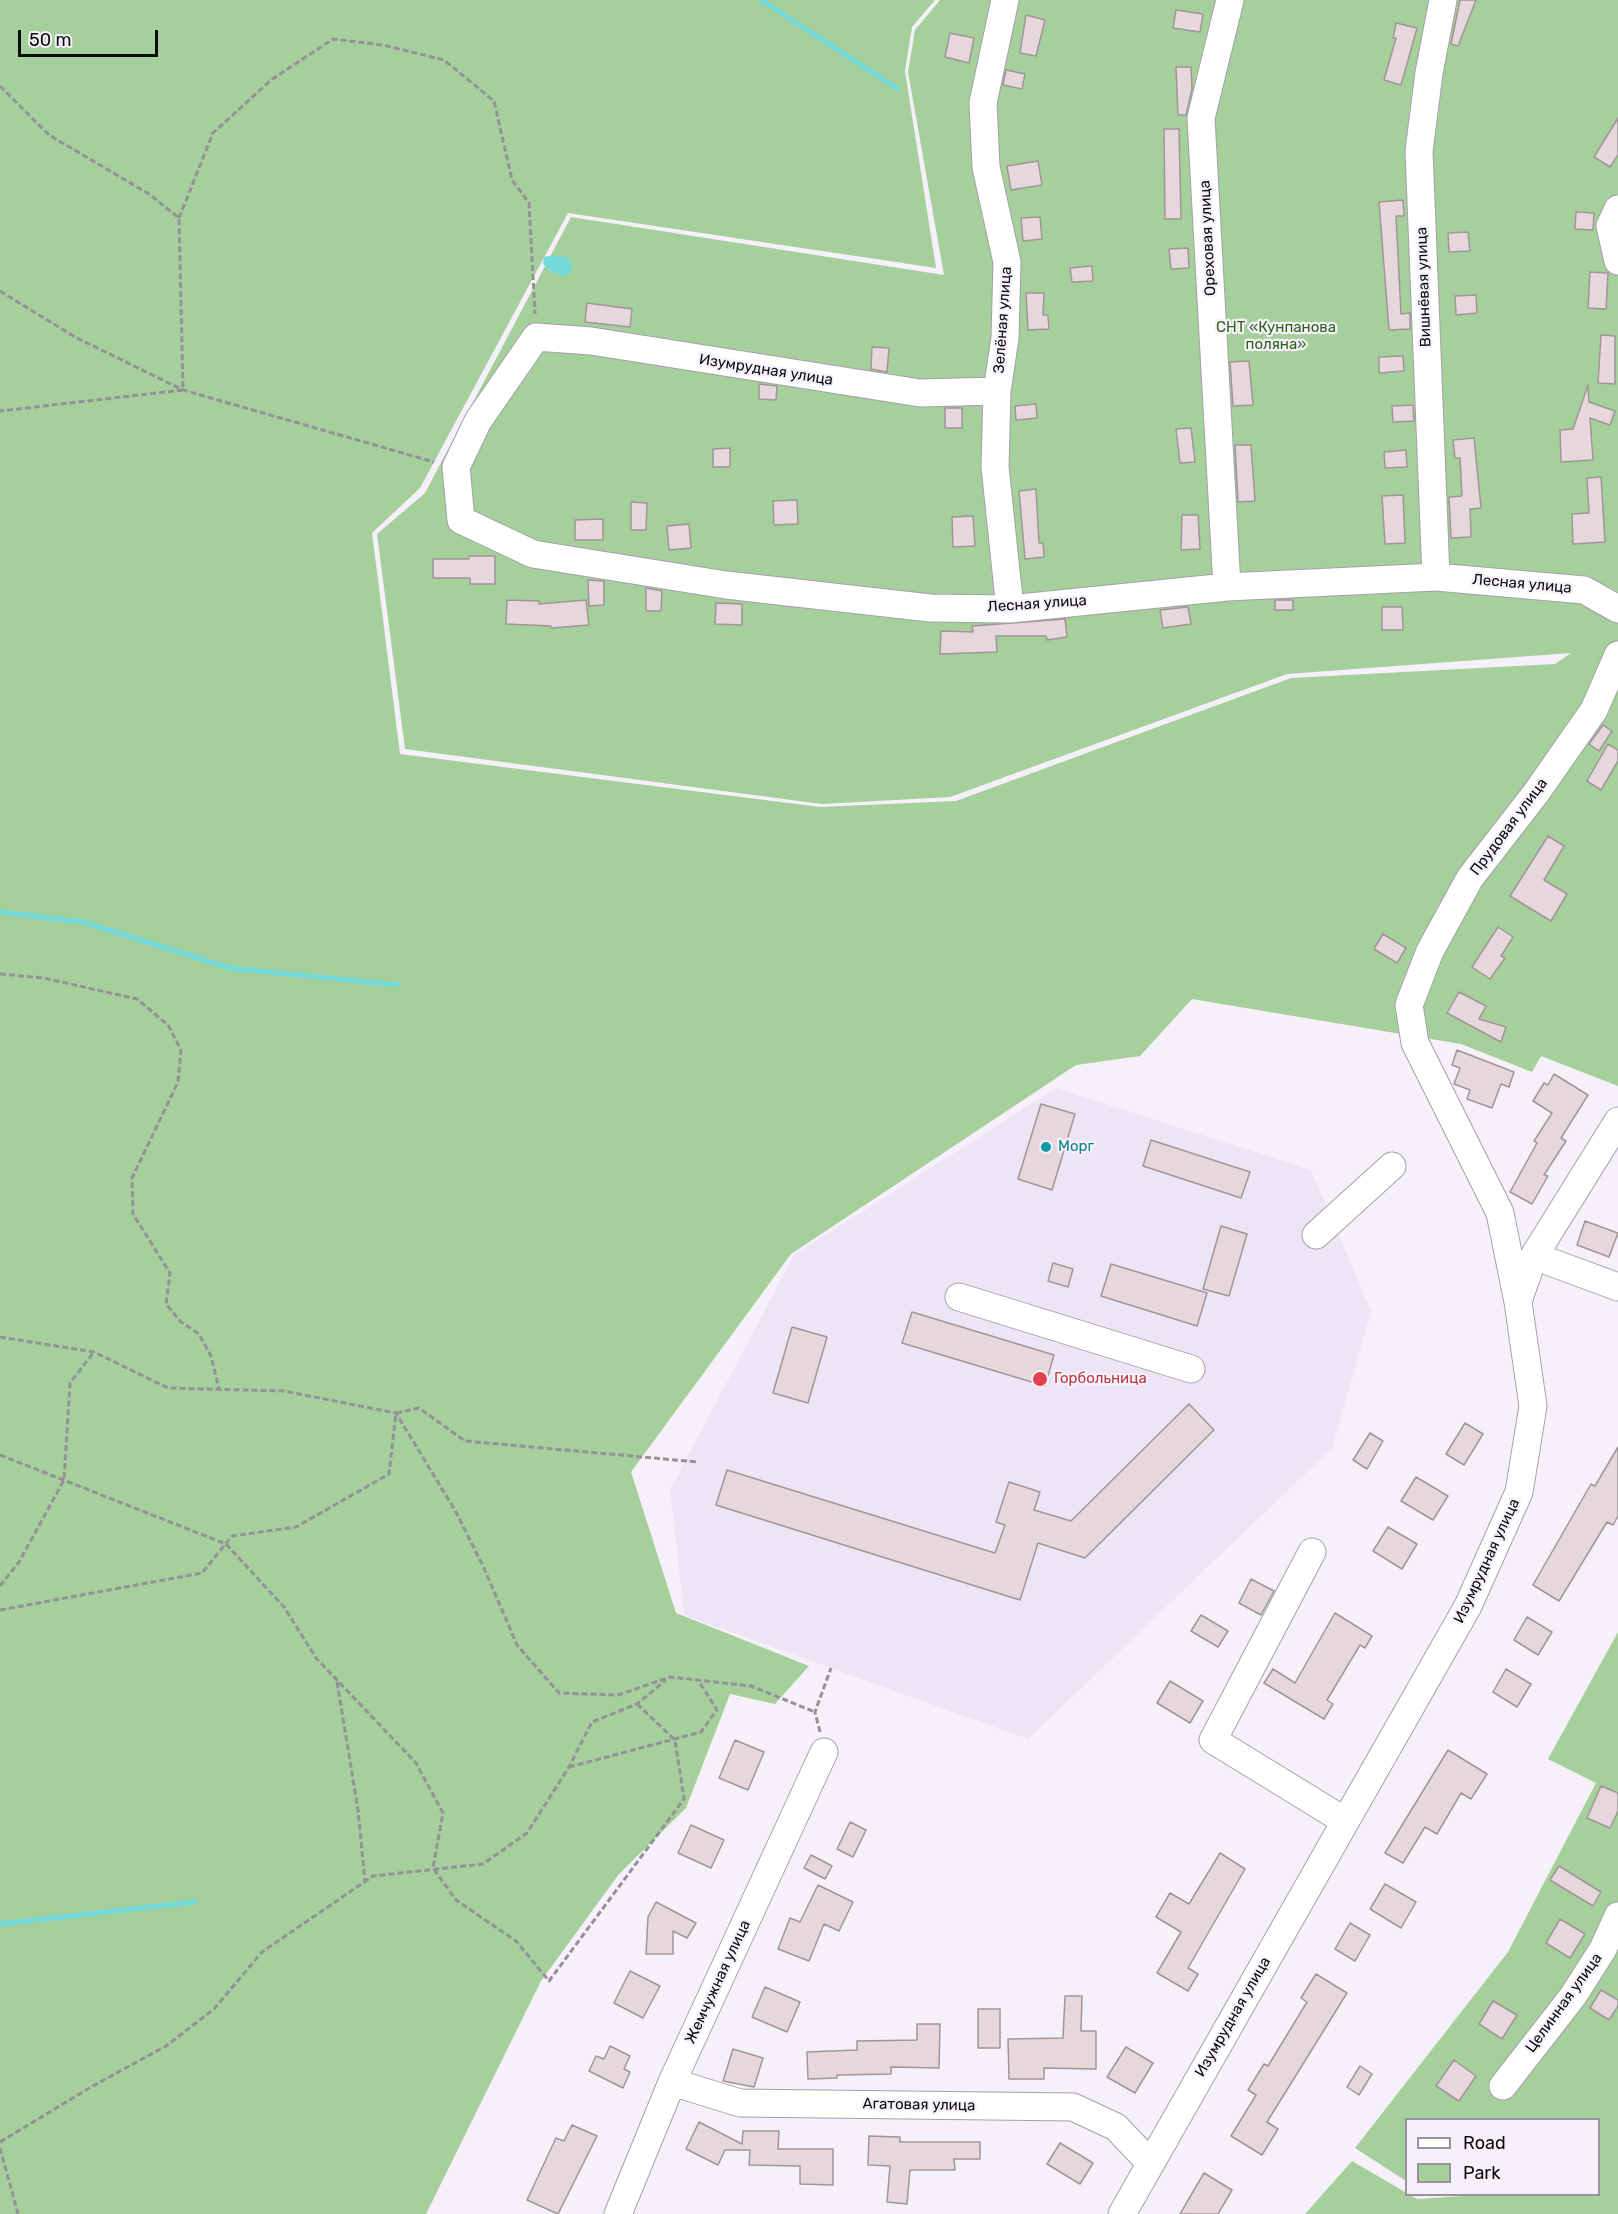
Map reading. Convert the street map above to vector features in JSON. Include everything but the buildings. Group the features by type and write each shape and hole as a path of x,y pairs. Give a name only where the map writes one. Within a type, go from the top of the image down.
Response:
{"street":[{"name":"Зелёная улица","path":"1005,0 983,103 986,167 1007,262 1005,338 997,391 995,467 1010,609"},
{"name":"Ореховая улица","path":"1227,587 1201,118 1230,0"},
{"name":"Вишнёвая улица","path":"1436,577 1419,151 1429,73 1443,0"},
{"path":"1618,209 1611,226 1618,261"},
{"name":"Изумрудная улица","path":"536,337 591,341 920,393 997,391"},
{"path":"456,467 478,421 536,337"},
{"name":"Лесная улица","path":"456,467 461,520 533,554 726,585 930,608 1010,609 1227,587 1436,577 1584,590 1618,609"},
{"name":"Прудовая улица","path":"1518,1302 1500,1213 1453,1127 1415,1043 1409,1005 1430,951 1470,878 1536,793 1594,710 1618,655"},
{"name":"Изумрудная улица","path":"1122,2214 1468,1606 1519,1492 1533,1406 1518,1302 1534,1256 1618,1122"},
{"path":"1316,1234 1392,1166"},
{"path":"1534,1256 1618,1287"},
{"path":"959,1297 1191,1369"},
{"path":"1312,1552 1213,1740 1345,1821"},
{"name":"Жемчужная улица","path":"618,2214 672,2082 824,1752"},
{"name":"Целинная улица","path":"1503,2086 1573,1996 1603,1949 1618,1916"},
{"name":"Агатовая улица","path":"672,2082 740,2103 1073,2107 1116,2127 1150,2163"}],"path":[{"path":"183,390 179,218 213,133 271,80 333,39 383,45 444,60 494,102 512,180 529,203 536,337"},
{"path":"0,86 49,135 149,194 179,218"},
{"path":"0,291 75,337 183,390 456,467"},
{"path":"0,411 183,390"},
{"path":"0,974 44,978 137,999 168,1025 181,1050 178,1082 132,1178 133,1214 170,1273 166,1304 181,1322 199,1334 211,1356 219,1389"},
{"path":"0,1337 94,1352 168,1388 284,1391 396,1413 419,1408 465,1441 698,1462"},
{"path":"0,1586 19,1562 64,1480 70,1383 94,1352"},
{"path":"0,1610 202,1573 232,1536 296,1527 389,1474 396,1413"},
{"path":"396,1413 456,1512 484,1568 517,1645 559,1693 618,1695 670,1677 751,1686 815,1712"},
{"path":"0,1455 226,1544 285,1607 316,1658 416,1763 443,1813 433,1868 456,1900 516,1941 549,1981 684,1799 675,1740 637,1704"},
{"path":"824,1752 815,1712 831,1668"},
{"path":"0,2142 91,2087 166,2046 214,2009 262,1952 373,1876 483,1864 527,1833 570,1767 592,1722 637,1704 670,1677"},
{"path":"337,1680 358,1810 365,1882"},
{"path":"570,1767 700,1732 717,1710 698,1680"},
{"path":"0,2148 18,2214"}],"shaded area":[{"name":"Горбольница","path":"1056,1088 1311,1170 1371,1311 1332,1448 1028,1739 684,1615 670,1490 794,1255"}],"green space":[{"name":"СНТ «Кунпанова поляна»","path":"0,0 935,0 912,27 905,71 936,268 568,213 420,488 372,533 400,754 820,807 956,801 1291,678 1555,664 1571,653 1287,674 950,797 822,804 405,749 377,534 425,493 571,217 944,275 908,72 915,30 940,0 1618,0 1618,1086 1541,1056 1532,1072 1461,1044 1192,999 1140,1056 1076,1065 791,1254 631,1472 676,1613 809,1666 775,1704 730,1694 686,1808 619,1874 541,1981 426,2214 0,2214"},
{"path":"1618,1632 1618,2214 1305,2214 1352,2161 1405,2192 1405,2196 1417,2199 1464,2196 1600,2196 1600,2118 1405,2118 1405,2180 1355,2148 1508,1952 1596,1783 1548,1759"}],"water":[{"path":"555,255 568,258 573,267 569,274 563,276 549,270 543,264 544,257"}],"waterway":[{"path":"761,0 898,89"},
{"path":"0,912 83,922 230,968 398,985"},
{"path":"0,1924 195,1902"}],"place":[{"name":"Морг","path":"1046,1147"},
{"name":"Горбольница","path":"1040,1379"}]}
